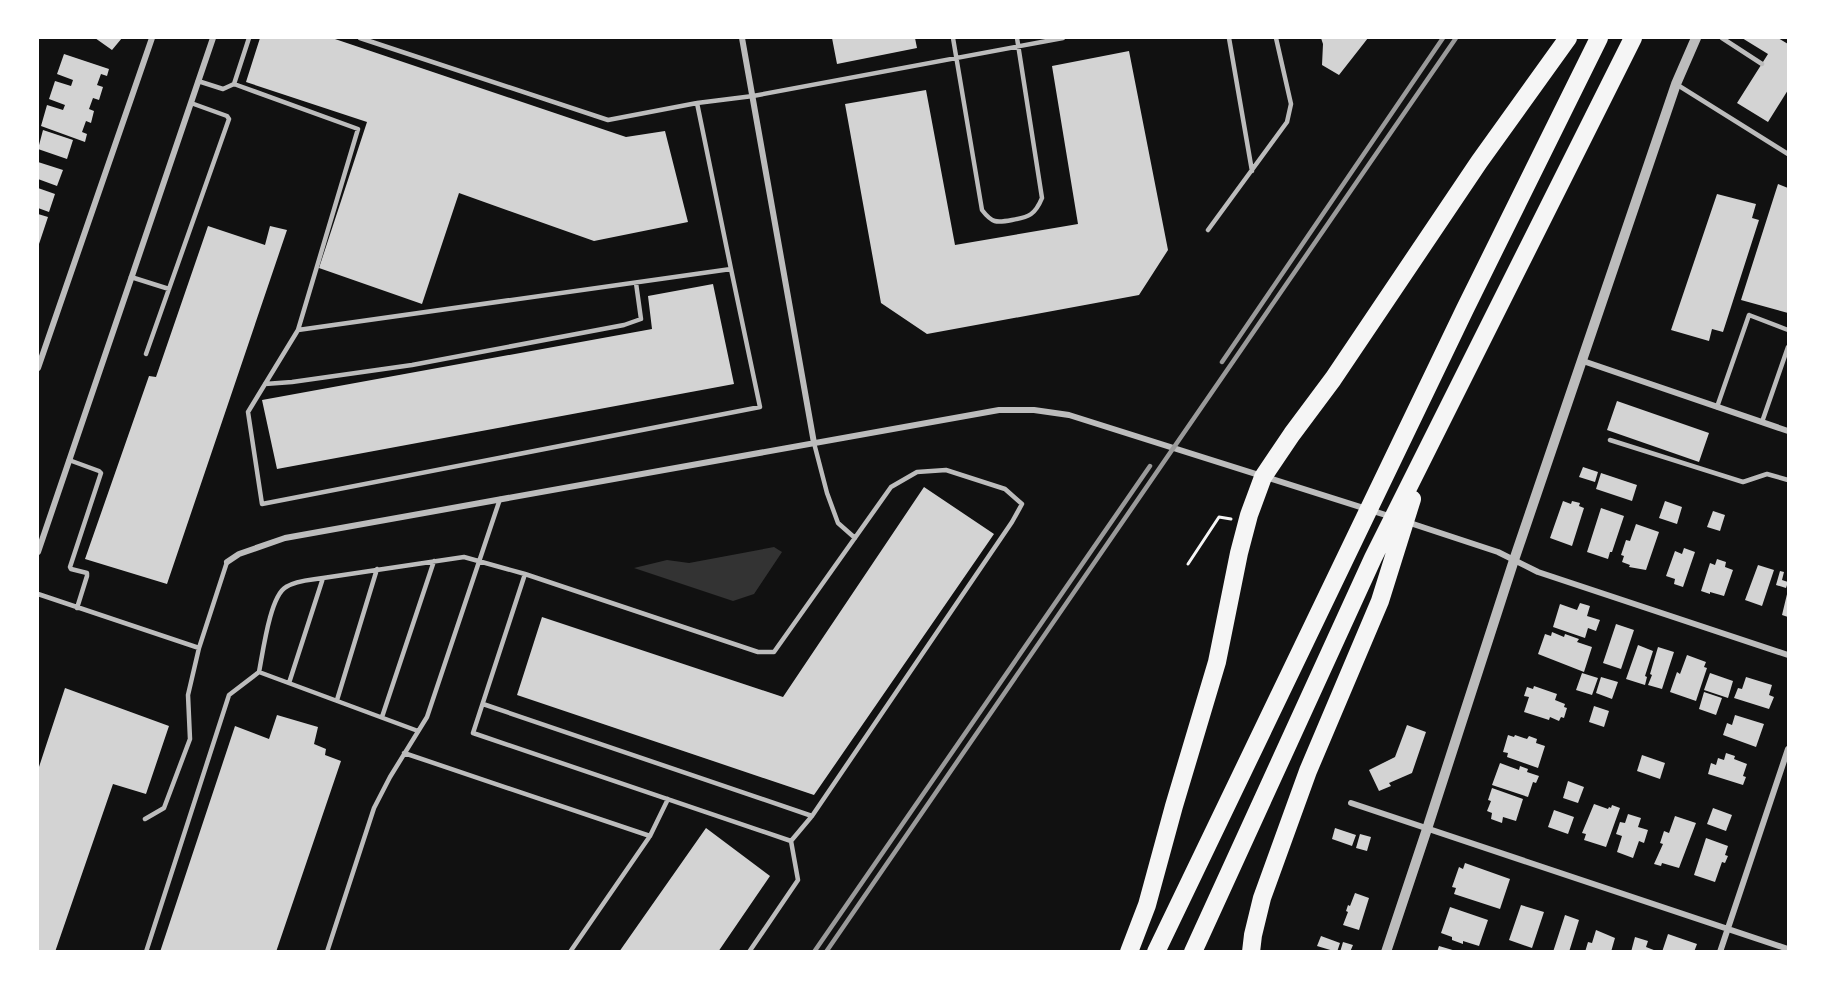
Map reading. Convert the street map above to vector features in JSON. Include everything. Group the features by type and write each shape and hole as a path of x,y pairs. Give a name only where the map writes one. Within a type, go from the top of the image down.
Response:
{"highway":[{"path":"1129,951 1147,905 1217,662 1239,553 1263,477 1333,379 1479,162 1568,38"},
{"path":"1156,951 1459,320 1599,38"},
{"path":"1193,951 1373,558 1633,38"},
{"path":"1251,951 1262,898 1308,771 1380,601 1428,448"}],"street":[{"path":"38,368 152,38"},
{"path":"38,552 213,38"},
{"path":"742,38 814,443"},
{"path":"1386,951 1514,561 1676,84 1696,38"},
{"path":"1583,361 1788,431"},
{"path":"227,562 239,554 285,538 999,410 1034,410 1069,416 1337,499 1498,552 1538,572 1788,655"},
{"path":"1719,951 1788,749"},
{"path":"1351,803 1788,949"}],"lane":[{"path":"234,84 249,38"},
{"path":"360,38 608,120 753,96 1063,38"},
{"path":"953,38 982,210 989,220 999,222 1028,217 1037,209 1042,198 1017,38"},
{"path":"1229,38 1252,171"},
{"path":"1208,230 1287,122 1291,104 1276,38"},
{"path":"1722,38 1762,63"},
{"path":"198,81 223,89 234,84 358,129 298,330 248,412 262,504 760,407 697,104"},
{"path":"1676,84 1788,154"},
{"path":"146,354 229,119 227,116 191,103"},
{"path":"298,330 731,269"},
{"path":"131,277 169,289"},
{"path":"265,384 412,365 624,325 641,319 636,283"},
{"path":"1717,407 1749,315 1788,330"},
{"path":"1762,422 1788,347"},
{"path":"1610,440 1743,482 1767,474 1788,480"},
{"path":"814,443 827,493 838,523 855,538"},
{"path":"69,460 101,473 70,567 87,573 77,608"},
{"path":"146,951 229,695 259,672 273,604 285,587 302,581 464,557 525,574 758,652 774,652 891,487 916,472 946,470 1005,489 1022,504 812,816 792,841 798,880 749,951"},
{"path":"327,951 374,808 427,717 500,499"},
{"path":"382,717 434,561"},
{"path":"145,819 164,808 190,739 189,695 199,648 227,562"},
{"path":"337,700 377,569"},
{"path":"525,574 474,733 792,841"},
{"path":"289,683 323,578"},
{"path":"38,594 199,648"},
{"path":"259,672 418,731"},
{"path":"483,704 812,816"},
{"path":"404,753 650,836"},
{"path":"570,951 650,836 668,799"}],"path":[{"path":"1188,564 1219,517 1233,519"}],"shaded area":[{"path":"774,547 782,552 754,594 733,601 634,568 667,560 689,563"}],"building":[{"path":"95,38 122,38 112,50"},
{"path":"260,38 332,38 626,137 665,131 688,222 594,241 459,193 422,304 319,268 367,122 246,82"},
{"path":"832,38 915,38 917,48 837,64"},
{"path":"1321,38 1368,38 1339,75 1322,65"},
{"path":"1742,38 1778,38 1788,44 1788,90 1768,122 1737,103 1768,54"},
{"path":"1129,51 1168,250 1139,295 927,334 881,303 845,104 926,90 955,245 1078,224 1052,66"},
{"path":"64,54 109,69 107,76 101,74 97,85 103,87 99,100 93,98 89,109 94,111 91,123 86,121 82,132 87,134 85,142 41,126 47,105 63,110 65,105 49,99 55,81 71,86 73,80 57,74"},
{"path":"43,130 73,140 67,159 38,149"},
{"path":"38,162 63,170 57,186 38,179"},
{"path":"1778,184 1788,188 1788,313 1741,300"},
{"path":"38,188 55,194 49,212 38,208"},
{"path":"1717,194 1756,204 1752,218 1759,220 1723,332 1712,329 1709,341 1671,330"},
{"path":"38,214 48,217 38,247"},
{"path":"208,226 265,245 270,226 287,230 167,584 85,559 149,376 156,377"},
{"path":"713,284 734,384 277,469 262,400 652,329 648,296"},
{"path":"1617,401 1709,433 1699,462 1607,430"},
{"path":"1583,467 1598,472 1595,482 1579,477"},
{"path":"1601,473 1637,485 1632,501 1596,489"},
{"path":"924,487 994,534 814,795 517,695 542,617 783,697"},
{"path":"1563,501 1571,504 1572,501 1580,503 1579,506 1584,508 1572,546 1550,538"},
{"path":"1665,501 1682,507 1677,524 1659,518"},
{"path":"1601,508 1624,516 1608,559 1587,552"},
{"path":"1713,511 1725,515 1720,531 1707,527"},
{"path":"1636,524 1659,532 1646,570 1629,567 1630,565 1622,562 1624,556 1621,555 1626,540 1630,541"},
{"path":"1684,548 1695,552 1683,587 1674,584 1675,579 1666,576 1675,551 1682,554"},
{"path":"1717,559 1726,562 1725,567 1733,570 1724,596 1701,591 1710,563 1715,565"},
{"path":"1758,565 1774,570 1762,606 1745,600"},
{"path":"1780,571 1784,572 1782,580 1788,582 1786,588 1776,585"},
{"path":"1788,590 1788,617 1782,615"},
{"path":"1580,603 1590,606 1587,616 1600,620 1596,631 1588,628 1585,638 1553,627 1560,604 1577,610"},
{"path":"1616,624 1634,630 1621,669 1603,663"},
{"path":"1552,632 1564,637 1565,634 1579,639 1577,642 1592,647 1584,672 1538,654 1545,634 1551,636"},
{"path":"1638,645 1653,651 1645,676 1647,677 1645,685 1626,679"},
{"path":"1658,647 1674,652 1662,689 1648,685"},
{"path":"1687,655 1706,662 1704,667 1707,668 1696,701 1670,692 1677,672 1680,674"},
{"path":"1582,673 1598,678 1592,695 1576,690"},
{"path":"1710,673 1733,681 1728,698 1704,690"},
{"path":"1601,677 1618,682 1612,699 1596,693"},
{"path":"1746,677 1772,685 1769,695 1774,697 1769,709 1734,698 1738,688 1742,689"},
{"path":"1534,686 1557,694 1555,700 1565,704 1564,707 1567,708 1564,718 1561,717 1559,721 1550,717 1549,720 1524,712 1529,697 1524,696 1527,687 1533,689"},
{"path":"65,688 169,726 146,794 113,784 55,952 38,952 38,770"},
{"path":"1704,692 1722,698 1716,715 1699,709"},
{"path":"1594,706 1609,711 1604,727 1589,722"},
{"path":"277,715 318,727 314,744 326,749 325,755 341,761 276,952 160,952 235,726 269,739"},
{"path":"1735,715 1764,724 1756,747 1723,735 1727,723 1732,725"},
{"path":"1407,725 1426,732 1412,773 1389,783 1391,786 1379,791 1369,770 1395,757"},
{"path":"1508,735 1527,739 1529,736 1537,739 1536,743 1545,746 1538,768 1507,757 1508,753 1503,752"},
{"path":"1726,753 1747,764 1743,785 1708,774 1711,763 1716,765 1718,758 1724,760"},
{"path":"1642,755 1665,763 1660,779 1637,771"},
{"path":"1500,763 1519,770 1520,766 1528,769 1527,772 1539,776 1536,783 1533,782 1528,797 1492,785"},
{"path":"1568,781 1584,787 1578,803 1563,798"},
{"path":"1492,788 1523,799 1516,821 1503,817 1502,823 1491,819 1492,813 1487,811"},
{"path":"1594,804 1608,809 1612,805 1620,808 1606,847 1584,840 1586,834 1582,833"},
{"path":"1713,808 1732,815 1726,831 1707,824"},
{"path":"1554,810 1574,817 1568,834 1548,827"},
{"path":"1628,814 1641,818 1638,827 1648,830 1644,843 1639,841 1633,858 1617,852 1622,836 1616,834 1620,822 1625,823"},
{"path":"1675,816 1696,823 1679,868 1662,863 1661,866 1654,864 1663,844 1660,843 1664,831 1669,833"},
{"path":"706,828 770,876 718,952 619,952"},
{"path":"1335,828 1356,835 1352,846 1332,839"},
{"path":"1360,834 1371,837 1367,851 1356,848"},
{"path":"1706,838 1728,846 1725,855 1728,856 1725,863 1722,862 1715,882 1694,875"},
{"path":"1465,863 1510,879 1500,909 1454,894 1456,888 1452,887 1459,867 1463,869"},
{"path":"1355,893 1369,898 1359,930 1343,925 1348,905 1350,906"},
{"path":"1521,905 1544,912 1532,948 1509,940"},
{"path":"1450,907 1488,920 1479,946 1463,941 1463,944 1441,933"},
{"path":"1565,915 1579,920 1569,952 1553,952"},
{"path":"1596,930 1615,938 1611,952 1585,952 1588,942 1592,943"},
{"path":"1668,934 1697,944 1694,952 1662,952"},
{"path":"1321,936 1340,943 1337,952 1317,946"},
{"path":"1635,937 1648,941 1646,947 1659,952 1631,952"},
{"path":"1343,942 1353,945 1350,952 1340,952"},
{"path":"1439,946 1456,951 1437,952"}],"railway":[{"path":"1222,362 1443,38"},
{"path":"826,952 1456,38"},
{"path":"814,952 1150,466"}]}
